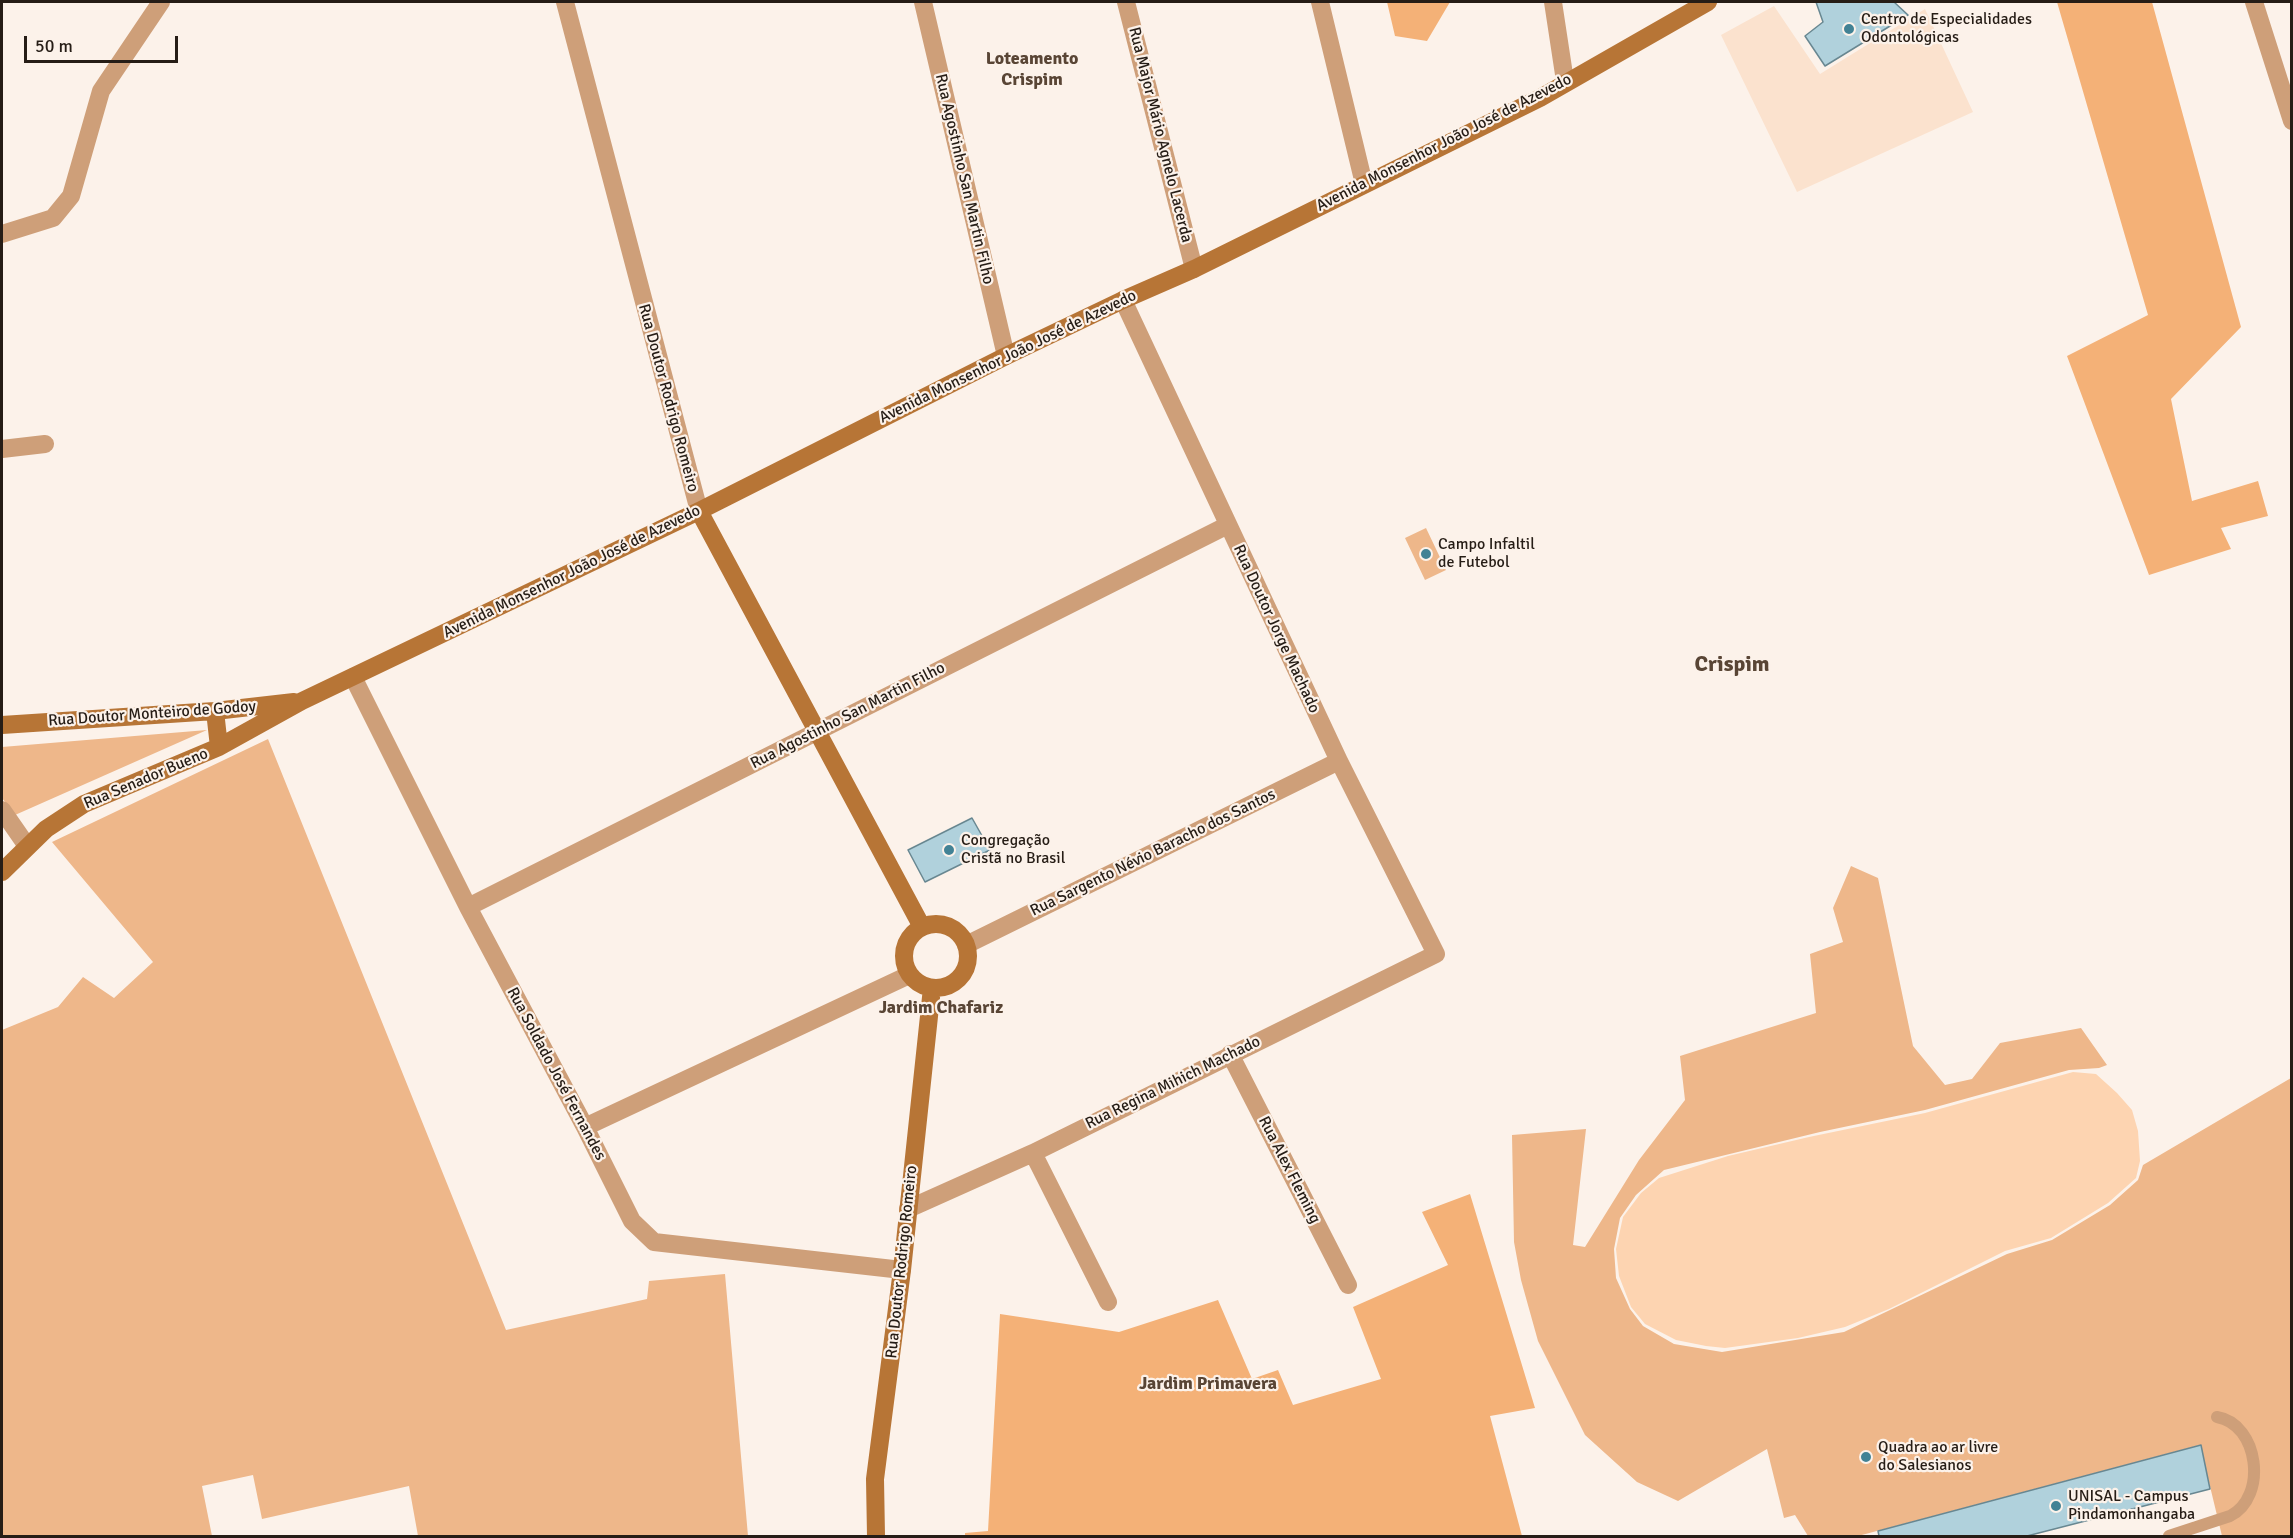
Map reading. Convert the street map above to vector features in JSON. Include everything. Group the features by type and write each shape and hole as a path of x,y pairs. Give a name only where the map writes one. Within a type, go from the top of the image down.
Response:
{"street":[{"path":"2,234 53,218 71,196 101,91 161,2"},
{"name":"Rua Doutor Rodrigo Romeiro","path":"565,2 699,511 922,927"},
{"name":"Rua Agostinho San Martin Filho","path":"923,2 1006,356"},
{"name":"Rua Major Mário Agnelo Lacerda","path":"1126,2 1194,269"},
{"path":"1320,2 1364,184"},
{"path":"1553,2 1565,81"},
{"name":"Avenida Monsenhor João José de Azevedo","path":"302,701 699,511 1006,356 1194,269 1540,98 1565,81 1599,65 1708,2"},
{"path":"2254,2 2292,121"},
{"name":"Rua Doutor Jorge Machado","path":"1123,300 1339,761 1436,954"},
{"path":"2,449 45,444"},
{"name":"Rua Agostinho San Martin Filho","path":"468,907 1228,525"},
{"name":"Rua Soldado José Fernandes","path":"353,678 468,907 585,1127 632,1221 654,1242 902,1270"},
{"name":"Rua Doutor Monteiro de Godoy","path":"2,725 214,711 302,701"},
{"name":"Rua Senador Bueno","path":"2,872 46,829 84,804 219,747 302,701"},
{"path":"214,711 219,747"},
{"name":"Rua Sargento Névio Baracho dos Santos","path":"966,945 1339,761"},
{"path":"2,810 27,846"},
{"path":"940,924 956,931 966,945 968,961 961,976 948,986 932,988 923,986 909,975 903,957 908,939 922,927 940,924"},
{"name":"Rua Regina Mihich Machado","path":"908,1209 1033,1153 1436,954"},
{"path":"585,1127 909,975"},
{"name":"Rua Doutor Rodrigo Romeiro","path":"876,1536 875,1479 902,1270 932,988"},
{"name":"Rua Alex Fleming","path":"1230,1054 1348,1285"},
{"path":"1033,1153 1108,1302"}],"lane":[{"path":"2169,1536 2230,1516 2238,1512 2245,1504 2254,1474 2254,1458 2238,1426 2228,1419 2217,1417"}],"shaded area":[{"path":"1387,2 1450,2 1427,41 1395,36"},
{"path":"2057,2 2152,2 2241,327 2171,399 2192,501 2258,481 2268,516 2221,528 2231,549 2149,575 2067,356 2148,315"},
{"path":"1774,6 1820,74 1925,9 1973,112 1797,192 1721,35"},
{"name":"Campo Infaltil de Futebol","path":"1426,528 1446,570 1425,580 1405,538"},
{"path":"207,730 15,815 2,798 2,747"},
{"path":"268,739 506,1330 647,1299 649,1281 725,1274 748,1536 418,1536 409,1486 262,1519 253,1475 202,1486 212,1536 2,1536 2,1030 58,1007 83,977 114,998 153,962 52,842"},
{"path":"1851,866 1878,878 1913,1046 1945,1085 1972,1079 2000,1043 2081,1028 2107,1065 2099,1068 2069,1070 1925,1110 1820,1132 1664,1170 1636,1195 1620,1218 1614,1249 1616,1278 1630,1309 1643,1326 1674,1344 1722,1352 1844,1332 2007,1254 2052,1240 2110,1205 2138,1180 2143,1165 2291,1078 2291,1536 2222,1536 2200,1445 1858,1536 1808,1536 1795,1515 1784,1518 1767,1449 1678,1501 1637,1482 1585,1435 1538,1341 1521,1280 1514,1242 1512,1135 1586,1129 1573,1245 1585,1247 1639,1160 1685,1100 1680,1056 1816,1013 1810,954 1843,942 1833,908"},
{"path":"2073,1072 2096,1074 2132,1110 2138,1131 2140,1161 2136,1178 2108,1203 2051,1238 2005,1251 1889,1309 1845,1327 1798,1338 1725,1348 1706,1346 1676,1340 1645,1324 1631,1307 1619,1276 1616,1249 1623,1217 1641,1193 1659,1178 1728,1156 1925,1113"},
{"path":"1470,1194 1535,1408 1490,1416 1522,1536 965,1536 965,1533 988,1531 1000,1314 1119,1332 1218,1300 1252,1379 1278,1370 1293,1405 1381,1379 1353,1307 1448,1265 1422,1212"}],"building":[{"name":"Centro de Especialidades Odontológicas","path":"1816,2 1894,2 1908,15 1825,66 1805,36 1823,22"},
{"name":"Congregação Cristã no Brasil","path":"972,818 990,850 925,882 908,850"},
{"name":"UNISAL - Campus Pindamonhangaba","path":"2201,1445 2210,1489 2027,1536 1879,1536 1878,1531"}],"place":[{"name":"Centro de Especialidades Odontológicas","path":"1849,29"},
{"name":"Campo Infaltil de Futebol","path":"1426,554"},
{"name":"Congregação Cristã no Brasil","path":"949,850"},
{"name":"Quadra ao ar livre do Salesianos","path":"1866,1457"},
{"name":"UNISAL - Campus Pindamonhangaba","path":"2056,1506"}],"district":[{"name":"Loteamento Crispim","path":"1032,69"},
{"name":"Crispim","path":"1732,665"},
{"name":"Jardim Chafariz","path":"941,1008"},
{"name":"Jardim Primavera","path":"1208,1384"}]}
